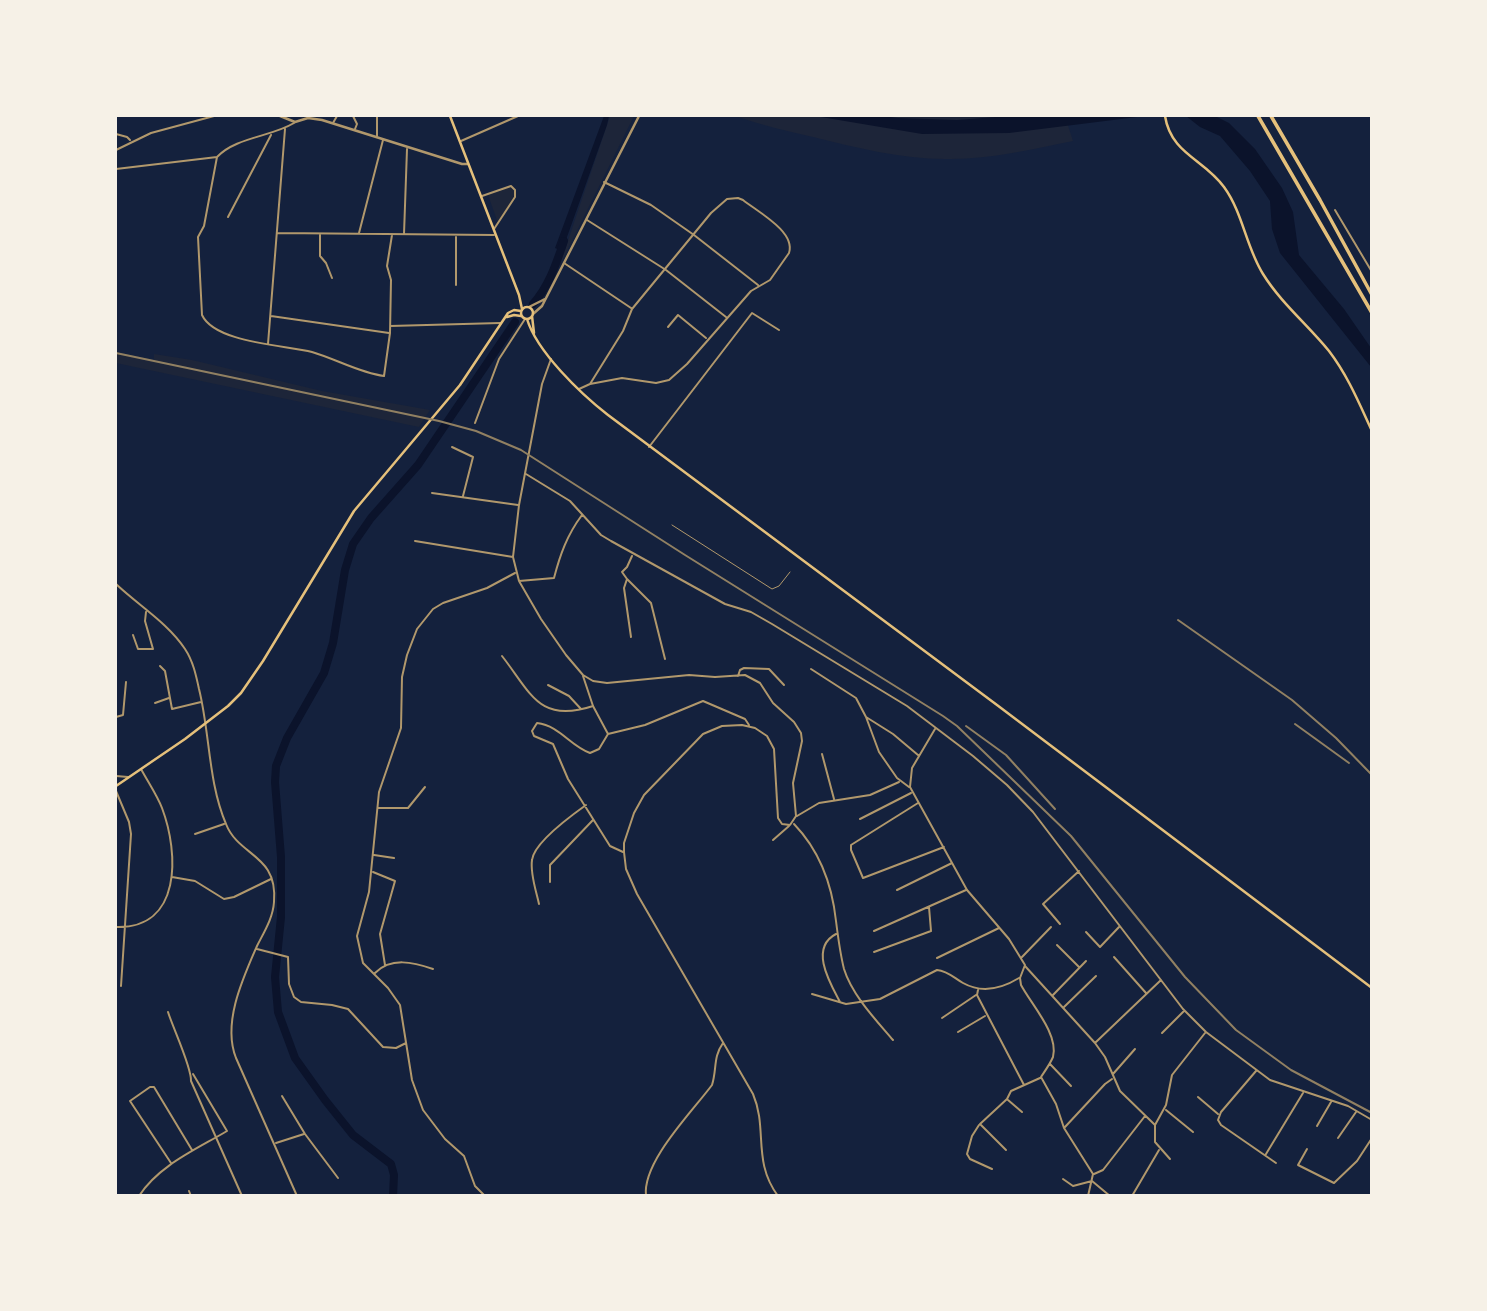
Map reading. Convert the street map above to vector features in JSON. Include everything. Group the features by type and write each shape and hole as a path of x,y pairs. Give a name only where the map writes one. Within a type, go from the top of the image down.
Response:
{"highway":[{"path":"1258,116 1371,313"},
{"path":"1271,116 1371,295"}],"main road":[{"path":"450,116 520,299 524,318 551,358 578,389 649,447 951,670 1371,988"},
{"path":"1165,116 1167,128 1177,145 1222,184 1264,276 1336,361 1355,393 1371,431"},
{"path":"520,299 532,315 534,333"},
{"path":"515,310 520,299"},
{"path":"116,788 207,723 228,706 249,683 354,511 460,385 504,319 510,312 528,307"},
{"path":"504,319 514,315 524,318 532,315"}],"street":[{"path":"116,150 130,141 214,116"},
{"path":"280,116 295,122"},
{"path":"333,123 337,116"},
{"path":"353,116 357,124 355,130"},
{"path":"376,116 377,137"},
{"path":"460,141 518,116"},
{"path":"591,116 596,116"},
{"path":"532,315 540,309 639,116"},
{"path":"182,117 182,124"},
{"path":"116,169 217,157 228,148 272,134 309,117 468,164"},
{"path":"268,345 285,129"},
{"path":"116,134 127,137 130,141"},
{"path":"228,217 272,134"},
{"path":"358,234 383,139"},
{"path":"404,235 406,146"},
{"path":"217,157 204,226 198,237 202,317 238,338 311,352 383,376 390,333 391,280 387,266 392,235"},
{"path":"604,182 651,205 759,286"},
{"path":"481,197 511,186 515,190 514,199 494,230"},
{"path":"578,389 622,378 656,383 669,380 687,364 727,317 759,286 770,280 789,253 789,240 780,229 738,198 727,199 711,213 632,309 623,331 590,384"},
{"path":"1335,210 1371,272"},
{"path":"585,219 666,270 727,317"},
{"path":"277,233 495,235"},
{"path":"320,234 320,256 332,278"},
{"path":"456,236 456,285"},
{"path":"564,263 632,309"},
{"path":"528,307 545,299"},
{"path":"649,447 752,313 779,330"},
{"path":"668,327 678,315 707,339"},
{"path":"271,316 390,333"},
{"path":"475,423 499,359 524,318"},
{"path":"390,326 501,323"},
{"path":"551,358 542,384 519,505 513,557 519,581 541,618 583,675 593,706 608,734"},
{"path":"452,447 473,457 463,498"},
{"path":"526,473 570,500 600,535 632,555 725,604 751,612 906,706 936,728 989,769 1023,801 1184,1010 1206,1032 1270,1080 1332,1101 1371,1120"},
{"path":"432,493 519,505"},
{"path":"519,581 554,578 570,530 582,514"},
{"path":"415,541 513,557"},
{"path":"632,555 622,572 651,603 666,659"},
{"path":"485,1195 475,1186 464,1156 445,1139 424,1110 412,1080 400,1005 388,988 363,963 357,936 369,892 379,792 401,728 402,677 417,629 433,609 443,603 487,588 516,572"},
{"path":"626,579 624,588 631,637"},
{"path":"116,584 168,629 187,652 194,668 207,723 214,779 225,824 234,837 261,860 272,878 272,912 236,1003 232,1042 236,1058 298,1195"},
{"path":"133,635 138,649 152,650 145,621 146,611"},
{"path":"502,656 537,703 563,713 593,706"},
{"path":"160,666 165,671 174,710 202,701"},
{"path":"738,676 744,668 769,669 784,685"},
{"path":"811,669 856,698 879,752 900,781 910,787"},
{"path":"583,675 607,684 689,675 750,676 760,683 773,703 794,722 801,733 802,741 793,783 796,816"},
{"path":"116,717 123,715 126,682"},
{"path":"548,685 569,695 581,710"},
{"path":"155,702 170,698"},
{"path":"624,852 610,846 568,779 553,744 534,736 532,729 537,723 554,727 576,746 590,753 599,749 608,734 645,725 702,701 745,719 771,742 775,758 778,818 782,824 791,824 807,838 822,865 833,902 845,971 863,1001 893,1040"},
{"path":"866,717 919,756"},
{"path":"750,726 722,726 694,742 638,804 624,843 624,852 626,869 637,894 757,1104 762,1164 778,1195"},
{"path":"936,728 911,772 910,787 918,803 967,890 1025,965 1095,1043 1105,1057 1120,1091 1155,1125"},
{"path":"822,754 834,800"},
{"path":"116,927 142,922 162,908 172,877 164,816 140,769"},
{"path":"116,776 128,777"},
{"path":"773,840 796,816 816,804 870,795 900,781"},
{"path":"377,808 408,808 425,787"},
{"path":"116,788 131,830 121,986"},
{"path":"860,820 912,792"},
{"path":"918,803 852,844 850,848 863,878 945,847"},
{"path":"539,904 532,856 550,835 586,805"},
{"path":"550,882 550,864 594,818"},
{"path":"195,834 225,824"},
{"path":"373,855 394,858"},
{"path":"897,890 953,862"},
{"path":"1060,924 1043,904 1079,871"},
{"path":"372,872 395,881 380,934 386,965"},
{"path":"172,877 195,881 223,899 234,897 272,878"},
{"path":"874,931 967,890"},
{"path":"874,952 931,930 929,906"},
{"path":"1086,932 1100,947 1120,926"},
{"path":"1021,958 1051,927"},
{"path":"937,958 999,928"},
{"path":"837,933 828,939 822,952 824,967 840,1002"},
{"path":"1057,945 1080,967"},
{"path":"256,949 288,957 289,984 295,998 301,1002 332,1004 348,1009 383,1046 396,1048 407,1042"},
{"path":"1114,957 1147,993"},
{"path":"1052,996 1086,961"},
{"path":"374,974 386,965 407,962 433,969"},
{"path":"992,1170 970,1159 967,1154 972,1136 1010,1093 1041,1077 1053,1056 1048,1029 1024,991 1020,978 1025,965"},
{"path":"812,994 846,1004 863,1001 889,996 937,970 947,972 966,985 978,989 995,988 1020,978"},
{"path":"1063,1008 1096,976"},
{"path":"1095,1043 1161,979"},
{"path":"978,989 977,995 986,1016 1024,1085"},
{"path":"942,1018 977,995"},
{"path":"1162,1034 1184,1010"},
{"path":"139,1195 151,1180 172,1164 227,1131 183,1055 167,1012"},
{"path":"958,1032 986,1016"},
{"path":"1170,1159 1160,1149 1153,1135 1155,1125 1165,1109 1172,1075 1206,1032"},
{"path":"646,1195 646,1179 656,1158 712,1085 715,1075 714,1057 723,1042"},
{"path":"1064,1128 1113,1077 1135,1049"},
{"path":"1049,1063 1071,1086"},
{"path":"1219,1115 1257,1071"},
{"path":"192,1072 191,1081 242,1195"},
{"path":"1041,1077 1056,1104 1064,1128 1093,1174 1088,1195"},
{"path":"172,1164 130,1101 150,1087 155,1087 192,1151"},
{"path":"1265,1156 1303,1092"},
{"path":"282,1096 305,1134 338,1178"},
{"path":"1198,1097 1219,1115 1222,1125 1276,1163"},
{"path":"1007,1099 1022,1112"},
{"path":"1317,1126 1332,1101"},
{"path":"1165,1109 1193,1132"},
{"path":"1338,1138 1357,1111"},
{"path":"1093,1174 1103,1170 1145,1116"},
{"path":"980,1124 1006,1150"},
{"path":"275,1143 305,1134"},
{"path":"1307,1149 1298,1165 1334,1183 1357,1161 1371,1138"},
{"path":"1132,1195 1160,1149"},
{"path":"1063,1179 1073,1186 1092,1181"},
{"path":"1092,1181 1110,1195"},
{"path":"189,1191 191,1195"}],"lane":[{"path":"672,525 772,589 779,586 790,572"}],"shaded area":[{"path":"604,116 609,116 607,125 562,251 555,248"},
{"path":"610,116 634,116 559,267"},
{"path":"735,116 1065,116 1073,141 982,157 916,158 881,153"},
{"path":"815,116 957,120 1008,116 1145,116 1009,133 922,134"},
{"path":"1186,116 1215,116 1229,123 1255,149 1282,188 1293,212 1299,255 1344,309 1371,348 1371,367 1280,253 1272,229 1270,201 1250,171 1220,136 1200,127"},
{"path":"511,187 514,197 498,223 488,195"},
{"path":"116,352 154,360 154,354 192,360 322,391 430,410 419,427 116,363"}],"waterway":[{"path":"533,304 548,282 564,241"},
{"path":"393,1196 394,1175 391,1164 353,1135 325,1100 295,1058 278,1012 275,977 281,917 281,857 276,766 287,738 324,673 333,643 345,570 353,544 371,518 418,465 515,322"}],"railway":[{"path":"116,353 439,421 476,431 521,450 957,726 1071,836 1185,977 1236,1030 1291,1070 1372,1113"},
{"path":"1178,620 1292,700 1336,738 1372,775"},
{"path":"1295,724 1349,763"},
{"path":"966,726 1006,755 1055,809"}]}
